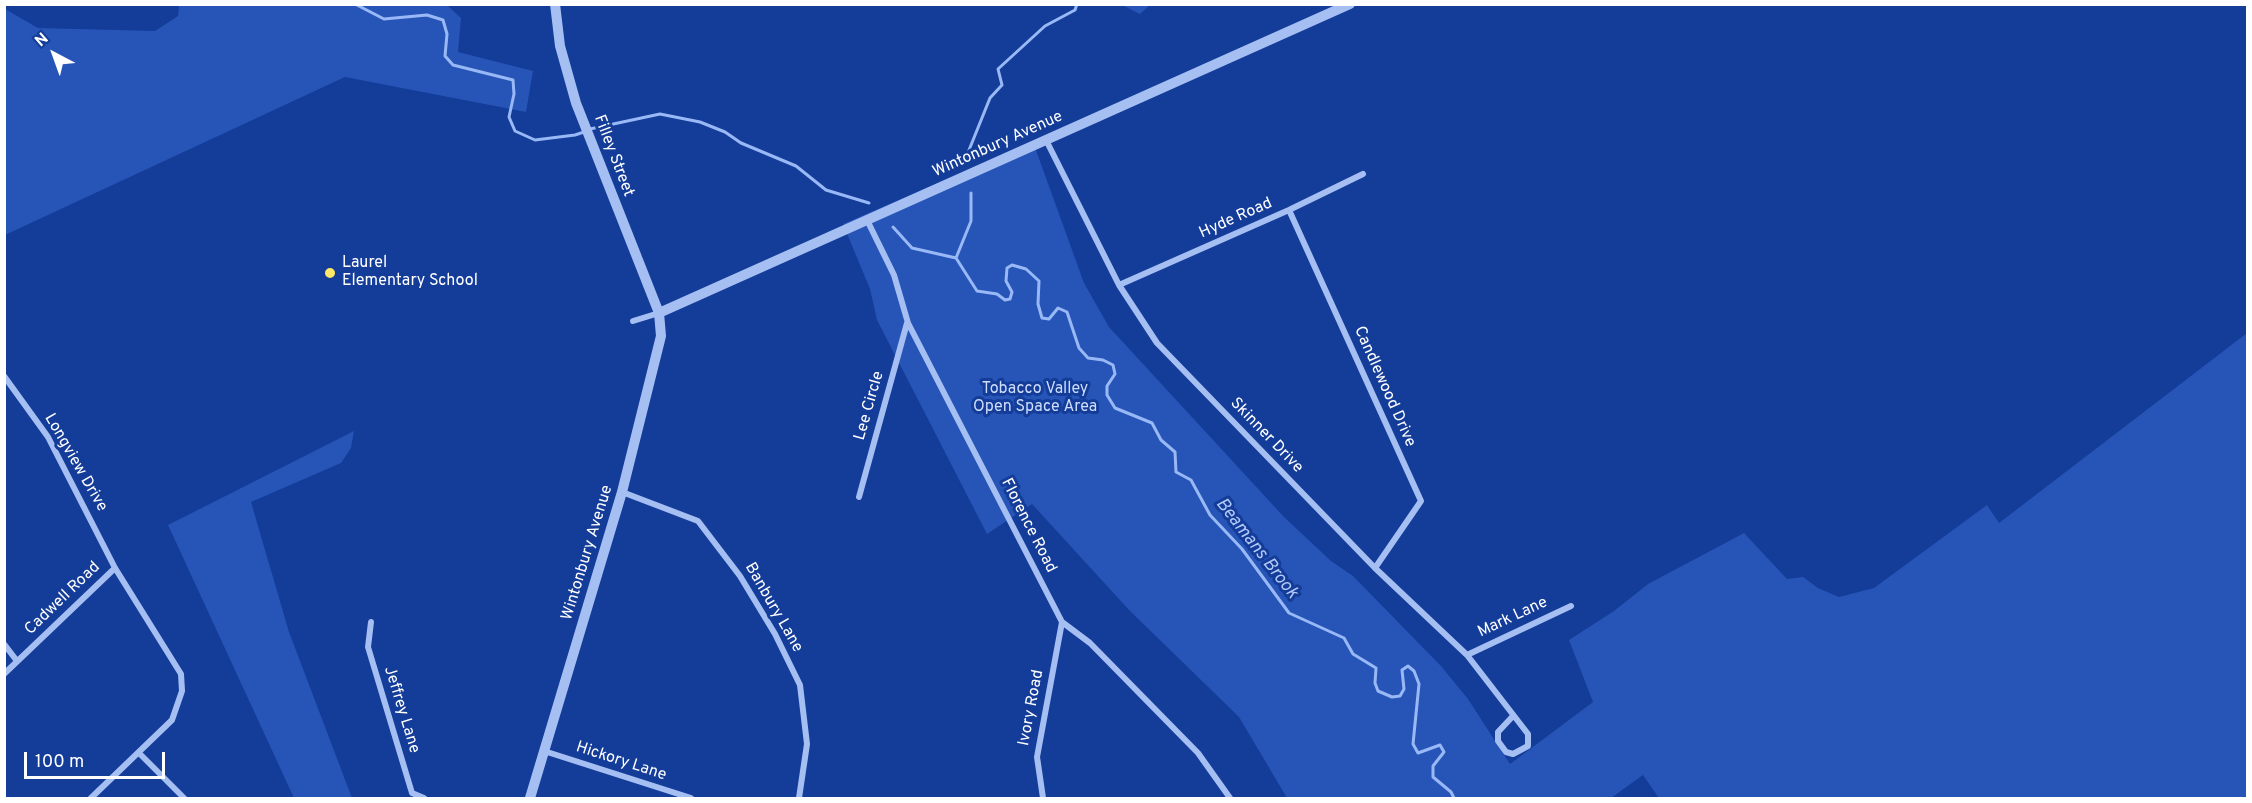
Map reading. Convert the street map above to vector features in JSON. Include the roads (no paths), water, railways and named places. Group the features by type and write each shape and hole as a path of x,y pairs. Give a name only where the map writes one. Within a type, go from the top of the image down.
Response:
{"street":[{"name":"Filley Street","path":"555,4 560,46 587,131 659,313"},
{"name":"Wintonbury Avenue","path":"633,321 659,313 1350,4"},
{"name":"Skinner Drive","path":"1046,140 1119,285 1157,343 1375,568 1467,655 1495,688 1528,734 1528,746 1513,754 1506,752 1498,741 1498,732 1513,716"},
{"name":"Hyde Road","path":"1119,285 1289,210 1363,174"},
{"name":"Candlewood Drive","path":"1289,210 1420,501 1375,568"},
{"name":"Florence Road","path":"867,220 894,275 908,323 1062,622 1090,643 1198,753 1230,798"},
{"name":"Wintonbury Avenue","path":"530,798 622,492 661,336 659,313"},
{"name":"Lee Circle","path":"858,497 908,323"},
{"name":"Longview Drive","path":"4,376 48,437 115,568 181,674 182,691 172,720 92,798"},
{"name":"Banbury Lane","path":"622,492 698,521 740,576 775,633 800,685 807,744 799,798"},
{"name":"Cadwell Road","path":"4,674 115,568"},
{"name":"Mark Lane","path":"1467,655 1571,606"},
{"name":"Jeffrey Lane","path":"371,622 368,647 371,658 412,793 424,798"},
{"name":"Ivory Road","path":"1043,798 1037,757 1062,622"},
{"path":"4,644 17,661"},
{"name":"Hickory Lane","path":"544,751 691,798"},
{"path":"139,753 184,798"}],"waterway":[{"name":"Beamans Brook","path":"355,4 384,19 427,15 443,20 447,34 445,56 453,65 513,80 514,94 509,117 515,131 535,140 584,132"},
{"path":"965,160 990,98 1002,85 998,69 1045,26 1075,10 1077,4"},
{"name":"Beamans Brook","path":"590,129 660,114 700,122 725,132 741,143 796,166 826,190 869,203"},
{"path":"956,258 971,221 971,193"},
{"name":"Beamans Brook","path":"893,227 912,248 956,258 977,291 997,294 1005,300 1010,299 1012,292 1006,281 1007,268 1012,265 1026,269 1039,281 1038,304 1042,318 1049,319 1058,308 1067,312 1079,348 1088,358 1103,360 1113,365 1115,374 1107,386 1107,395 1115,408 1152,423 1161,440 1175,452 1176,472 1191,480 1210,515 1242,549 1289,613 1344,638 1353,654 1376,668 1375,683 1378,691 1392,697 1400,696 1404,689 1402,670 1408,666 1414,671 1419,684 1413,744 1418,753 1440,745 1444,752 1433,766 1433,777 1451,792 1454,798"}],"place":[{"name":"Laurel Elementary School","path":"330,273"}],"park label":[{"name":"Tobacco Valley Open Space Area","path":"1035,399"}]}
